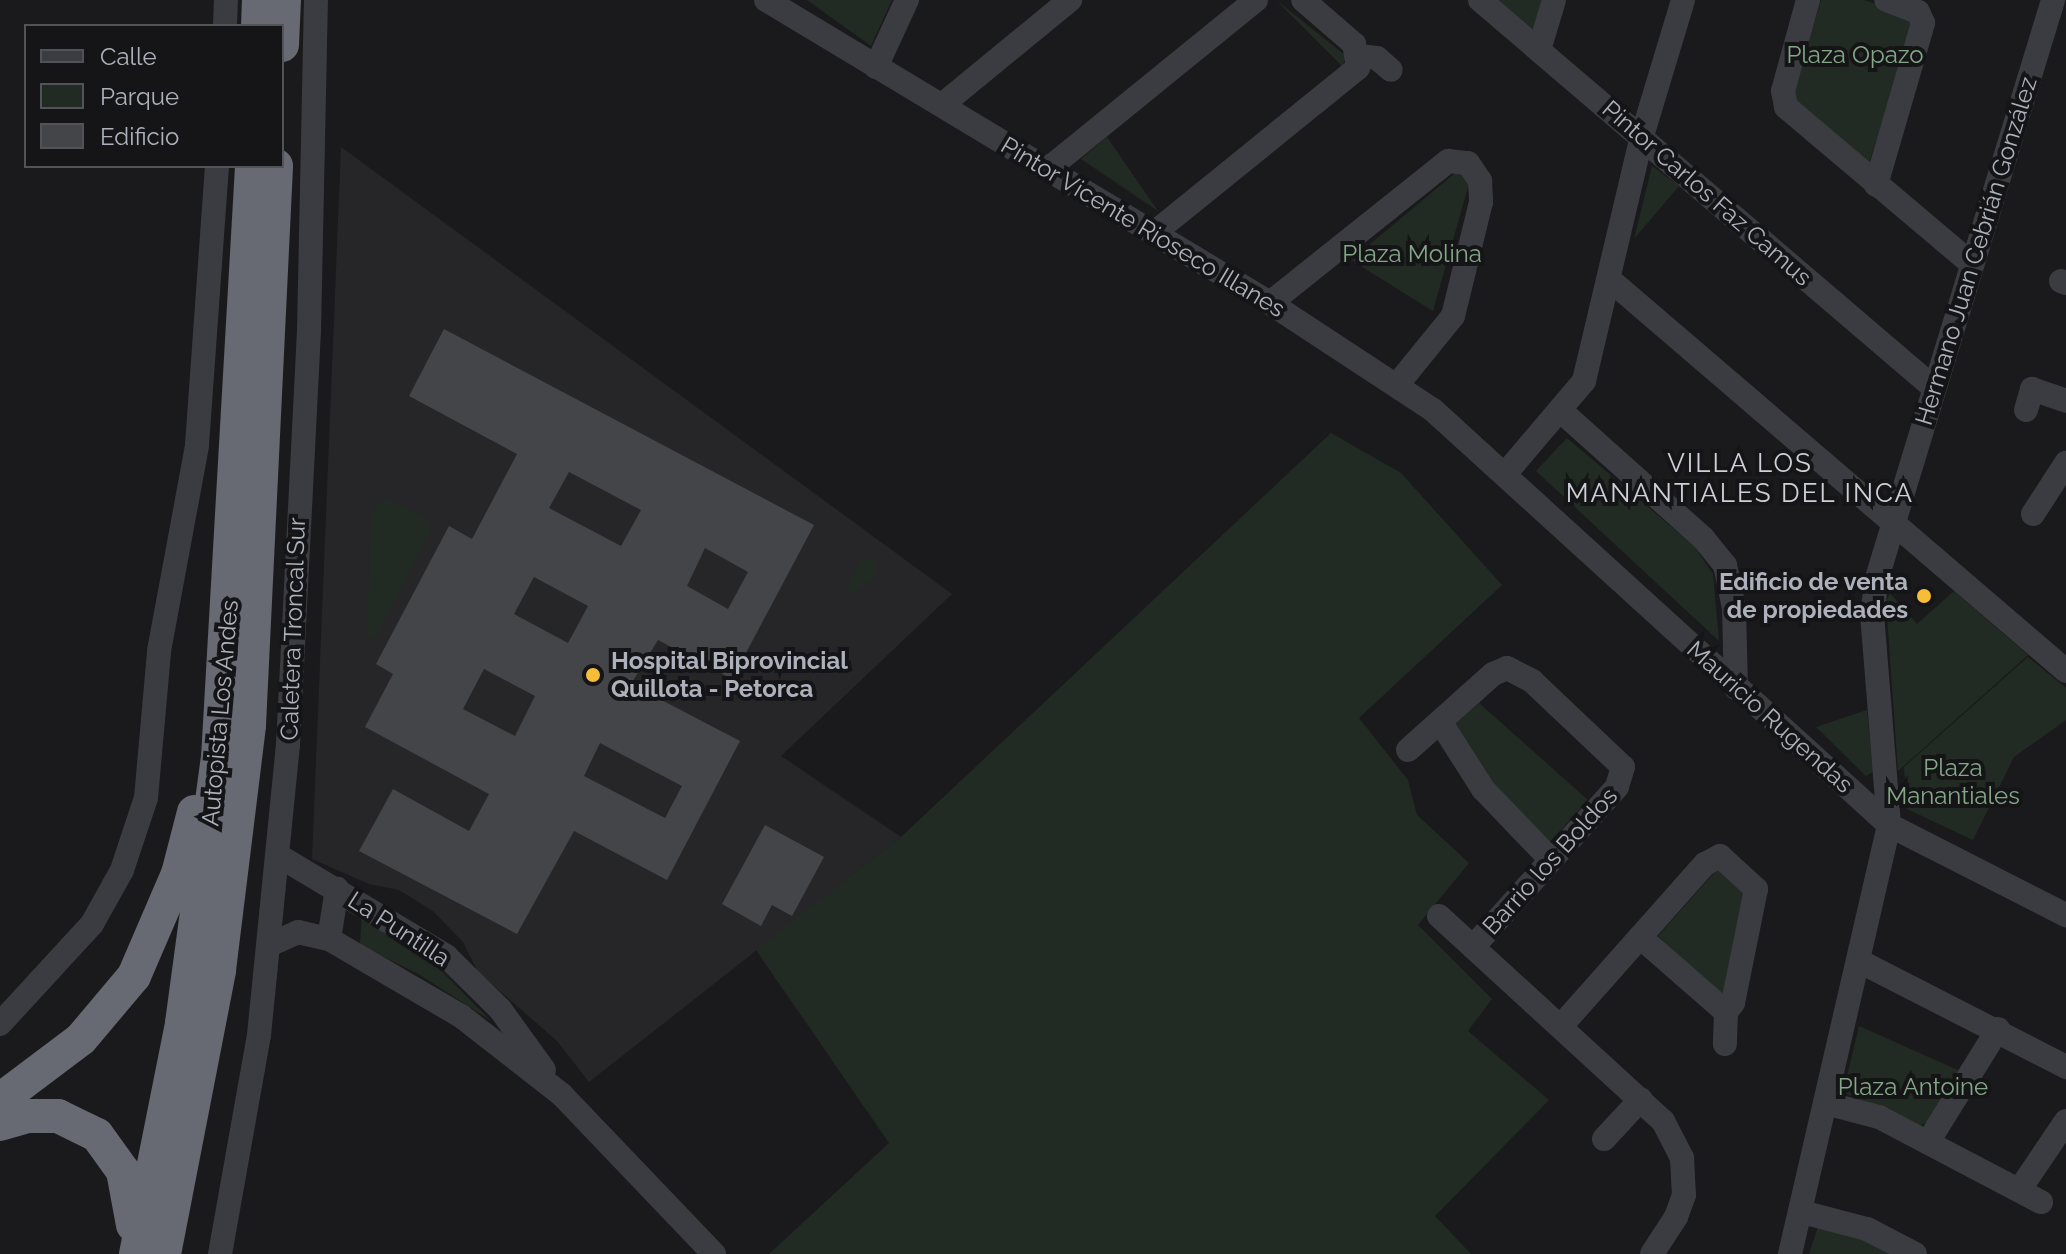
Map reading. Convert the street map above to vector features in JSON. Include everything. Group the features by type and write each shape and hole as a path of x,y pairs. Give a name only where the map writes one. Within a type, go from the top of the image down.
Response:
{"highway":[{"path":"258,24 259,0"},
{"path":"283,24 284,0"},
{"name":"Autopista Los Andes","path":"134,1254 196,931 226,667 252,168"},
{"name":"Autopista Los Andes","path":"164,1254 219,970 248,740 276,168"},
{"path":"0,1100 81,1039 134,976 178,874 226,667"},
{"path":"0,1124 28,1116 58,1116 97,1135 117,1157 128,1185 134,1254"}],"street":[{"path":"225,24 226,0"},
{"name":"Caletera Troncal Sur","path":"220,1254 269,945 279,856 309,331 316,0"},
{"name":"Pintor Vicente Rioseco Illanes","path":"766,0 1270,303 1397,385 1506,473"},
{"path":"876,67 907,0"},
{"path":"942,105 1070,0"},
{"path":"1048,169 1256,0"},
{"path":"1154,233 1358,68 1359,56 1354,44 1303,0"},
{"name":"Pintor Carlos Faz Camus","path":"1480,0 1934,388"},
{"path":"1539,50 1554,0"},
{"path":"1506,473 1562,412 1584,381 1642,136 1683,0"},
{"path":"1808,0 1783,102 1876,185 1972,264"},
{"path":"1886,0 1918,12 1930,8 1943,11"},
{"name":"Hermano Juan Cebrián González","path":"1790,1254 1889,825 1872,614 1894,523 2053,0"},
{"path":"1876,185 1921,31 1918,12"},
{"path":"1359,56 1377,58 1391,70"},
{"path":"1270,303 1448,161 1468,163 1480,181 1481,202 1453,316 1397,385"},
{"path":"0,1024 92,924 122,870 146,798 159,651 197,445 217,168"},
{"path":"1609,279 2066,671"},
{"path":"2026,410 2032,389 2066,401"},
{"path":"1562,412 1703,538 1725,565 1734,608 1736,688"},
{"path":"2033,514 2066,463"},
{"name":"Mauricio Rugendas","path":"1506,473 1736,688 1889,825 2066,915"},
{"name":"Barrio los Boldos","path":"1441,723 1450,709 1507,668 1532,681 1619,760 1624,774 1473,947"},
{"path":"1408,750 1441,723 1483,789 1551,860"},
{"name":"La Puntilla","path":"279,856 425,941 465,973 500,1009 562,1095 714,1254"},
{"path":"1561,1026 1716,856 1756,889 1733,1003 1726,1012 1725,1044"},
{"path":"329,939 337,889"},
{"path":"1439,916 1663,1121 1682,1158 1684,1195 1676,1217 1652,1254"},
{"name":"La Puntilla","path":"269,945 298,932 329,939 461,1016 562,1095"},
{"path":"1640,937 1726,1012"},
{"path":"1859,961 1998,1029 2066,1067"},
{"path":"1928,1142 1998,1029"},
{"path":"1604,1139 1641,1099"},
{"path":"1825,1103 1856,1108 2041,1202"},
{"path":"2020,1189 2066,1121"},
{"path":"1802,1212 1867,1229 1915,1254"}],"shaded area":[{"name":"Hospital Biprovincial Quillota - Petorca","path":"341,147 952,594 781,756 901,837 589,1082 557,1041 478,972 463,942 433,911 399,890 369,884 312,859"}],"green space":[{"path":"807,0 892,0 871,46"},
{"path":"1276,0 1345,55 1343,67"},
{"path":"1497,0 1542,0 1533,29"},
{"name":"Plaza Opazo","path":"1821,0 1864,0 1909,15 1914,25 1869,163 1792,100"},
{"path":"1107,137 1158,211 1081,159"},
{"path":"1652,166 1679,186 1634,239"},
{"name":"Plaza Molina","path":"1460,169 1470,180 1433,311 1351,260"},
{"path":"1331,433 1401,473 1502,585 1359,718 1408,780 1417,815 1469,863 1418,925 1492,999 1468,1031 1549,1100 1435,1216 1471,1254 769,1254 889,1143 756,950 901,837"},
{"path":"1567,438 1694,546 1713,574 1719,641 1536,471"},
{"path":"387,499 425,518 431,530 374,641 367,637 371,517 375,506"},
{"path":"862,557 876,563 876,578 842,599"},
{"path":"1954,591 2028,655 1898,771 1886,601 1890,593 1917,624"},
{"name":"Plaza Manantiales","path":"2028,657 2066,688 2066,720 2014,757 1973,840 1907,809 1904,767"},
{"path":"1479,703 1588,800 1550,842 1491,786 1452,727"},
{"path":"1867,710 1873,772 1866,776 1816,727"},
{"path":"1722,864 1751,891 1725,1000 1658,936"},
{"path":"362,909 416,945 490,1020 420,975 360,945"},
{"name":"Plaza Antoine","path":"1859,1026 1960,1071 1928,1121 1920,1126 1847,1094 1844,1089"},
{"path":"1819,1224 1859,1237 1891,1254 1809,1254"}],"building":[{"path":"444,329 814,525 732,679 658,640 631,684 740,741 667,880 574,831 517,934 359,851 393,789 469,831 489,794 365,727 393,674 376,664 449,526 472,539 517,454 409,396","holes":["569,472 641,510 621,546 549,508","705,548 748,572 728,609 687,586","534,577 588,606 568,643 514,614","484,669 535,696 515,736 463,709","600,743 682,786 665,818 584,776"]},
{"path":"765,825 824,857 792,916 772,905 761,926 722,904"}],"place":[{"name":"Edificio de venta de propiedades","path":"1924,596"},
{"name":"Hospital Biprovincial Quillota - Petorca","path":"593,675"}],"district":[{"name":"VILLA LOS MANANTIALES DEL INCA","path":"1740,479"}]}
